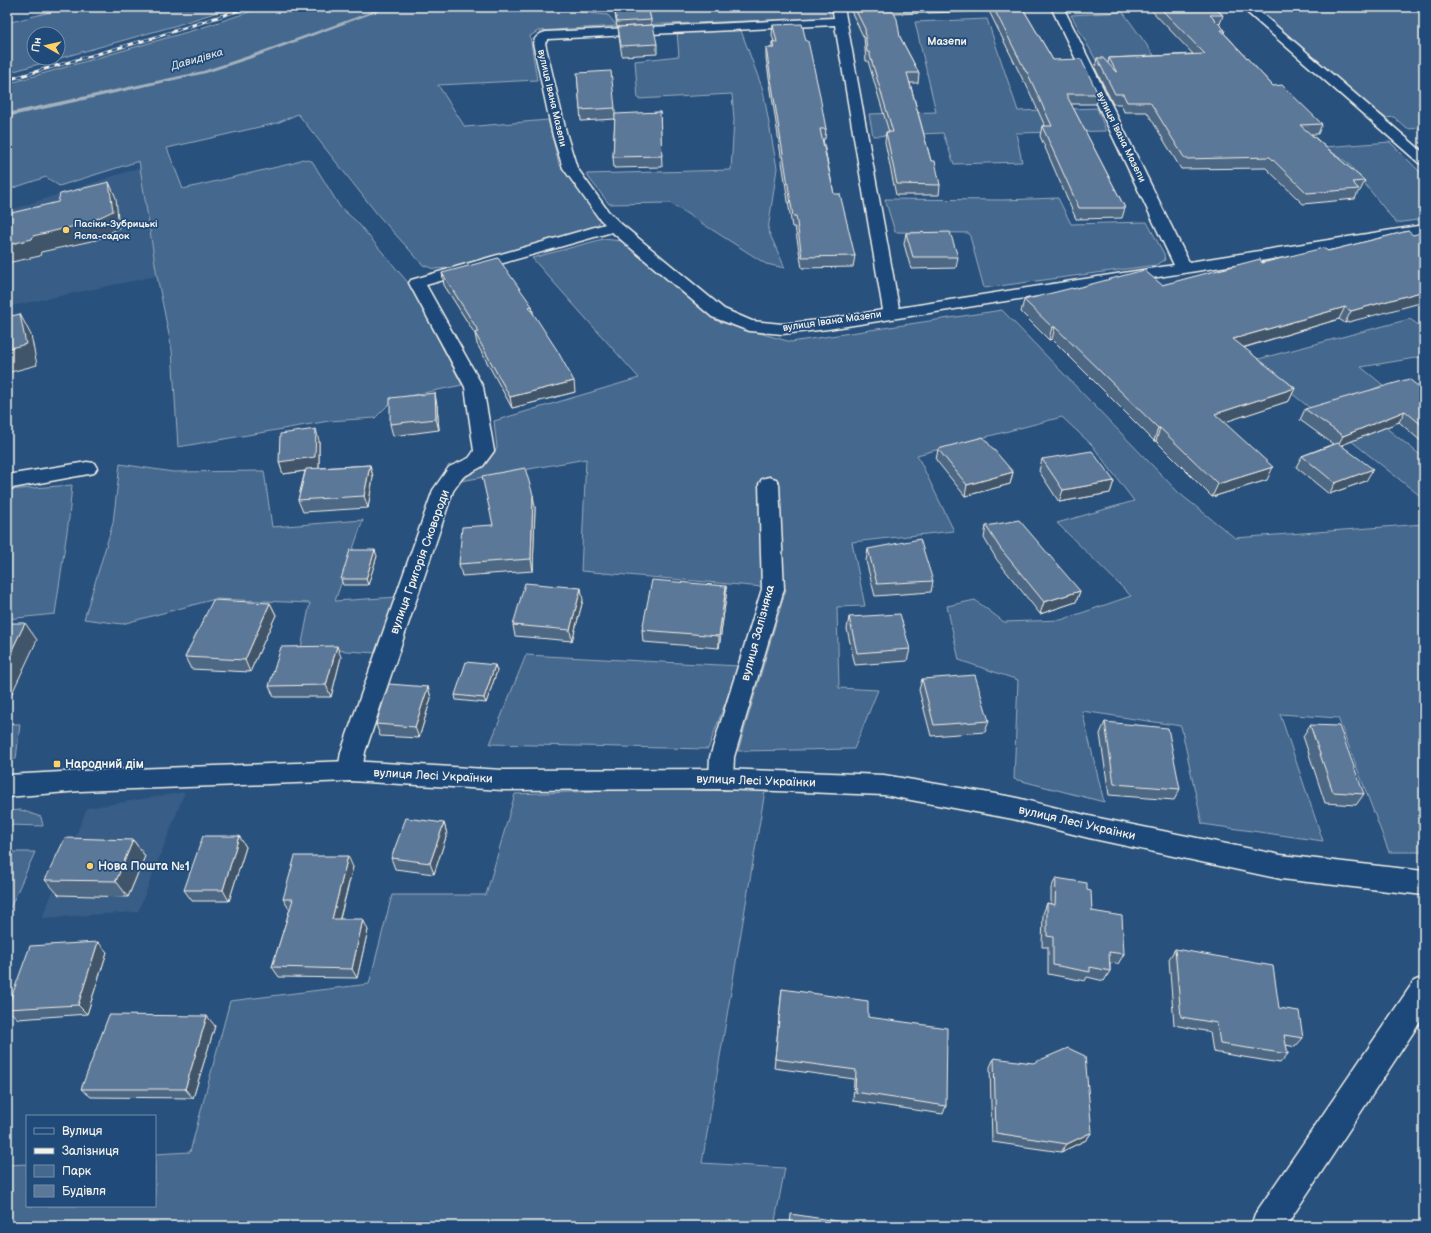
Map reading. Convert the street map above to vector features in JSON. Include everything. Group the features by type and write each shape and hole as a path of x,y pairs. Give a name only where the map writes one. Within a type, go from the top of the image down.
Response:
{"street":[{"name":"вулиця Івана Мазепи","path":"1057,7 1184,268"},
{"path":"1247,7 1424,160"},
{"name":"вулиця Івана Мазепи","path":"892,313 839,14 556,35 541,38 539,43 560,136 570,168 604,214 615,226 718,313 749,326 782,329 828,324 1424,230"},
{"name":"вулиця Григорія Сковороди","path":"350,771 353,752 443,490 456,472 476,462 484,452 474,387 417,283 615,226"},
{"path":"7,482 87,468"},
{"name":"вулиця Залізняка","path":"721,779 722,757 773,589 770,484"},
{"name":"вулиця Лесі Українки","path":"7,786 80,781 350,771 503,780 721,779 884,785 1014,808 1089,827 1281,867 1424,883"},
{"path":"1268,1226 1424,991"}],"shaded area":[{"path":"141,167 157,276 7,307 7,211"},
{"path":"185,792 138,912 42,918 87,808"}],"green space":[{"path":"70,7 220,7 227,9 174,26 66,56 66,26 26,26 26,66 32,66 7,73 7,23"},
{"path":"264,7 584,7 580,12 608,15 617,26 538,31 530,36 537,80 438,85 465,127 548,120 559,164 597,214 600,221 596,227 449,268 434,269 423,265 378,215 298,114 277,123 167,148 183,189 294,163 302,159 312,161 340,207 357,222 410,285 462,385 394,399 375,418 329,421 178,447 172,350 157,276 139,161 59,186 46,177 7,190 7,84 201,28"},
{"path":"681,7 828,7 831,18 637,25 636,13 678,10"},
{"path":"1255,7 1424,7 1424,128 1407,129 1394,117 1386,118 1351,92"},
{"path":"1123,12 1159,62 1098,64 1071,15"},
{"path":"987,19 1018,111 1097,108 1106,131 1016,133 1022,162 954,164 943,133 873,136 869,114 936,112 915,22"},
{"path":"740,28 763,90 777,168 768,230 785,268 766,264 670,203 609,204 586,174 731,170 734,120 732,94 638,99 635,61 679,56 677,32"},
{"path":"1390,142 1424,176 1424,219 1396,223 1348,163 1324,147"},
{"path":"1058,198 1071,224 1147,222 1164,254 1165,260 1156,265 984,288 969,233 895,232 885,199 1003,200"},
{"path":"603,239 622,241 717,321 791,342 1002,310 1179,493 1235,538 1424,524 1424,852 1389,852 1338,718 1280,714 1323,841 1202,824 1181,726 1082,711 1104,802 1014,779 1018,680 959,660 947,606 975,600 1004,622 1061,620 1131,596 1057,523 1134,501 1092,445 1062,417 917,455 954,531 852,542 865,606 837,607 839,688 878,690 854,749 738,751 786,589 581,571 586,459 461,481 487,461 497,448 494,421 639,378 532,258"},
{"path":"1410,319 1424,329 1424,360 1421,357 1361,367 1383,385 1350,399 1424,458 1424,499 1251,361"},
{"path":"120,464 173,472 264,471 272,527 363,520 335,601 398,597 377,653 301,648 310,603 215,599 122,624 84,619 113,523"},
{"path":"72,485 69,518 55,614 7,619 7,490"},
{"path":"526,655 739,666 708,749 490,744"},
{"path":"7,724 20,724 16,759 7,759"},
{"path":"653,789 765,791 702,1163 785,1168 774,1226 7,1226 7,1165 26,1164 26,1207 156,1207 156,1154 190,1152 230,1001 369,984 392,895 486,895 515,794"},
{"path":"21,810 41,817 43,826 7,825 7,811"},
{"path":"9,852 35,852 7,915 7,855"}],"building":[{"path":"614,7 648,7 651,20 617,22"},
{"path":"854,7 891,7 897,19 900,37 919,73 907,73 931,161 935,161 940,185 897,184 886,132 893,132 869,52 867,52 865,29"},
{"path":"993,7 1022,7 1053,60 1081,59 1098,94 1066,94 1125,208 1079,208 1042,126 1052,126 1027,72"},
{"path":"1159,7 1213,7 1223,15 1210,15 1225,30 1221,30 1273,86 1282,85 1322,124 1300,125 1365,181 1352,182 1359,189 1307,193 1270,157 1185,159 1150,102 1127,102 1123,94 1115,94 1097,58 1103,58 1117,73 1109,58 1205,54"},
{"path":"802,24 806,41 808,41 819,91 826,129 820,129 834,194 840,194 855,256 802,257 796,216 793,216 766,48 774,48 772,42 777,42 773,25"},
{"path":"653,25 657,44 621,46 618,27"},
{"path":"611,71 615,108 580,110 577,73"},
{"path":"660,112 662,156 613,157 615,114"},
{"path":"109,182 113,211 88,223 33,236 32,239 7,245 7,214 58,202 60,194"},
{"path":"1408,231 1413,235 1424,232 1424,291 1351,311 1345,307 1233,339 1295,388 1215,414 1273,467 1218,484 1160,428 1158,428 1055,327 1052,327 1024,300 1073,289 1144,270 1162,285 1260,259 1262,263 1323,248 1328,251"},
{"path":"950,232 958,257 913,257 906,233"},
{"path":"498,258 532,306 529,307 557,350 574,381 510,397 475,333 479,332 442,273"},
{"path":"20,314 26,344 7,349 7,317"},
{"path":"1409,379 1424,391 1424,427 1405,411 1343,436 1305,409"},
{"path":"435,393 436,419 390,424 390,398"},
{"path":"316,429 315,457 279,462 280,434"},
{"path":"983,437 1013,472 967,485 938,449"},
{"path":"1338,443 1373,469 1335,483 1302,456"},
{"path":"1092,451 1114,481 1063,490 1042,459"},
{"path":"370,465 364,496 298,500 306,469"},
{"path":"525,468 533,495 531,559 459,564 462,527 493,525 482,476"},
{"path":"1019,520 1080,591 1044,602 1000,548 986,526"},
{"path":"920,539 933,581 877,584 868,549"},
{"path":"350,550 375,550 366,579 341,579"},
{"path":"652,580 726,586 719,636 642,630"},
{"path":"525,583 581,588 570,630 513,625"},
{"path":"213,600 270,603 245,660 185,657"},
{"path":"900,614 910,649 857,653 849,617"},
{"path":"7,623 25,623 7,660"},
{"path":"337,646 326,685 269,686 281,647"},
{"path":"466,662 495,665 484,698 455,695"},
{"path":"975,675 989,721 934,725 922,679"},
{"path":"389,684 428,687 415,727 376,724"},
{"path":"1105,722 1168,728 1180,789 1114,784"},
{"path":"1310,725 1339,726 1364,794 1333,792"},
{"path":"406,818 444,823 430,863 391,858"},
{"path":"203,836 239,836 223,890 184,890"},
{"path":"65,838 133,840 116,881 45,880"},
{"path":"295,856 348,856 332,919 363,919 352,969 272,967 293,899 283,899"},
{"path":"1056,878 1087,883 1087,890 1091,891 1092,911 1122,916 1124,954 1109,952 1110,971 1090,967 1090,972 1053,965 1053,937 1047,936 1047,903 1055,905"},
{"path":"98,942 78,1005 7,1009 30,946"},
{"path":"1175,949 1273,966 1279,1008 1299,1011 1303,1038 1284,1035 1288,1054 1220,1044 1217,1023 1181,1017"},
{"path":"782,989 868,1001 868,1017 947,1028 946,1106 855,1092 856,1070 775,1059"},
{"path":"109,1015 207,1016 185,1089 81,1089"},
{"path":"1068,1048 1085,1056 1092,1132 1067,1144 996,1133 994,1058 1033,1063"},
{"path":"791,1214 856,1224 856,1226 790,1226"}],"waterway":[{"name":"Давидівка","path":"7,115 204,72 388,7"}],"railway":[{"path":"7,80 153,38 249,7"}],"place":[{"name":"Пасіки-Зубрицькі Ясла-садок","path":"66,230"},
{"name":"Народний дім","path":"57,764"},
{"name":"Нова Пошта №1","path":"90,866"}],"district":[{"name":"Мазепи","path":"947,41"}]}
